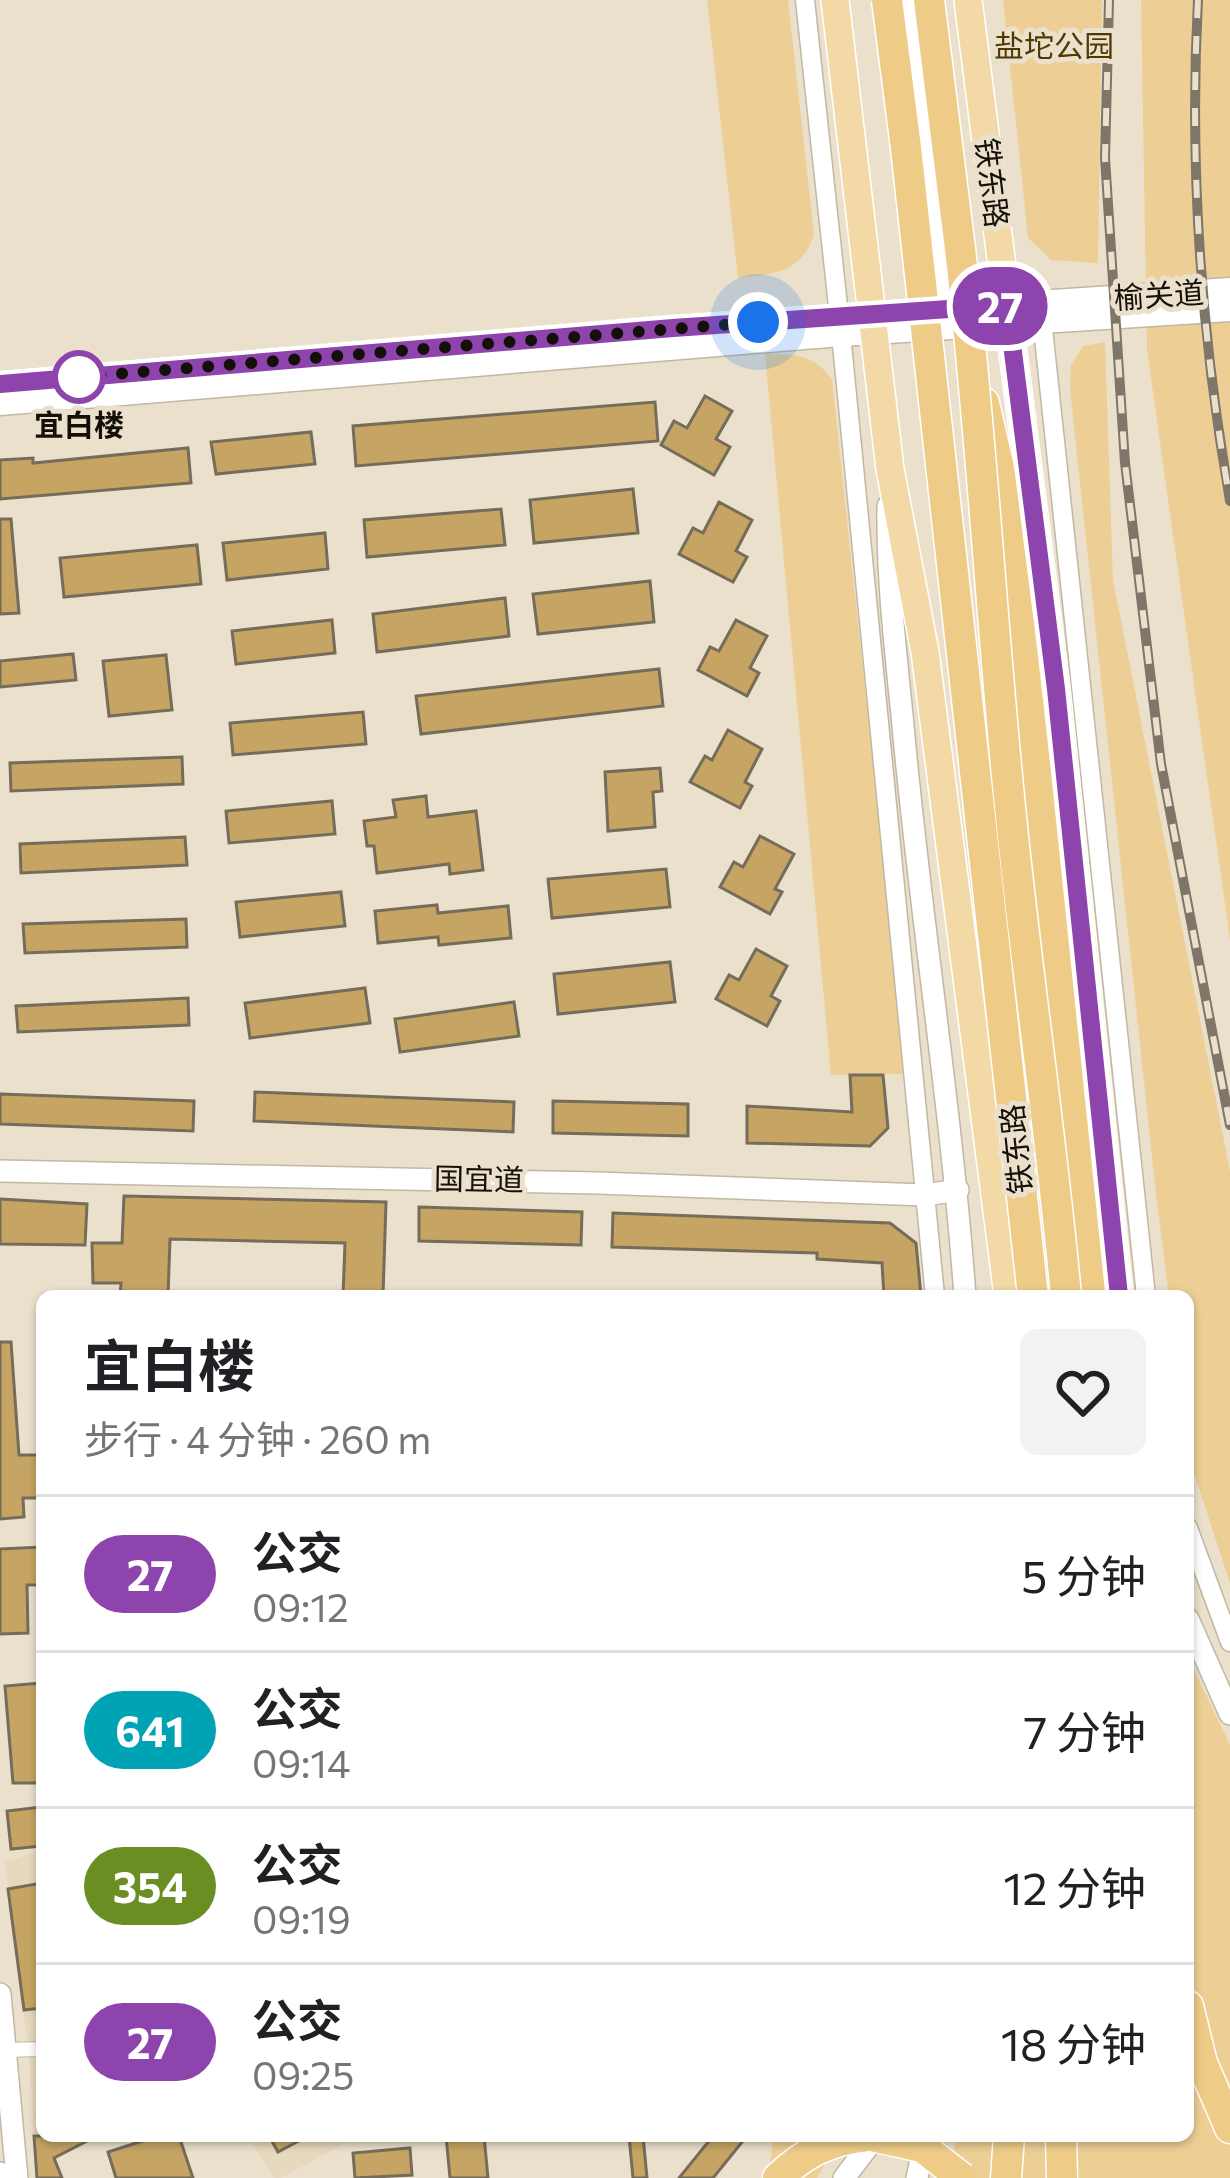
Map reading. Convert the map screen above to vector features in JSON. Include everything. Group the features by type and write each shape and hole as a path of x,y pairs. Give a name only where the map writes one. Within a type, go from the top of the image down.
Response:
{"highway":[{"name":"铁东路","path":"886,0 1032,1290"},
{"name":"铁东路","path":"929,0 974,367 1011,814 1065,1290"},
{"path":"974,367 1002,481 1094,1290"},
{"path":"1194,2030 1230,2128"},
{"path":"778,2178 810,2151 831,2142"},
{"path":"899,2142 922,2147 962,2178"},
{"path":"1006,2178 1009,2142"},
{"path":"1019,2142 1020,2178"},
{"path":"1061,2142 1062,2178"}],"main road":[{"path":"835,0 890,469 925,652 1007,1290"},
{"name":"铁东路","path":"968,0 1058,712 1118,1290"},
{"name":"榆关道","path":"1041,313 1230,290"},
{"name":"榆关道","path":"873,323 949,308 1008,314 1230,309"},
{"path":"0,383 1008,314"},
{"path":"0,403 840,325"}],"street":[{"path":"805,0 934,1290"},
{"name":"铁东路","path":"910,0 949,308"},
{"path":"1041,313 1145,1290"},
{"path":"890,469 890,581 906,769 958,1190 965,1290"},
{"name":"国宜道","path":"0,1171 925,1195 958,1190"},
{"path":"1194,1544 1230,1642"},
{"path":"1194,1633 1230,1714"},
{"path":"0,1994 16,2178"},
{"path":"5,2050 36,2049"},
{"path":"844,2178 868,2142"},
{"path":"917,2178 925,2142"}],"shaded area":[{"path":"36,1852 36,2142 85,2142 36,2167 30,2065 5,1862"},
{"path":"252,2142 347,2142 281,2178 274,2178"}],"green space":[{"path":"707,0 788,0 814,235 802,257 774,273 738,278"},
{"name":"盐坨公园","path":"1003,0 1102,0 1098,263 1051,260 1028,238"},
{"path":"1141,0 1230,0 1230,940 1147,350"},
{"path":"1105,342 1113,580 1230,1171 1230,1583 1194,1473 1194,1290 1168,1290 1156,1194 1070,389 1071,365 1083,346"},
{"path":"765,354 803,357 832,379 906,1074 831,1075"},
{"path":"1194,1670 1230,1745 1230,2178 945,2178 956,2142 1194,2142"},
{"path":"772,2142 838,2142 817,2178 769,2178"}],"building":[{"path":"705,396 732,411 716,439 730,447 714,475 661,445 674,421 687,428"},
{"path":"655,402 658,441 356,466 353,426"},
{"path":"311,432 315,464 216,474 211,442"},
{"path":"188,448 191,483 0,499 0,460 33,458 33,463"},
{"path":"633,489 638,533 534,543 530,500"},
{"path":"719,502 752,520 736,551 747,557 733,582 679,554 693,528 703,533"},
{"path":"501,509 505,545 367,557 364,520"},
{"path":"0,519 11,519 19,613 0,614"},
{"path":"325,533 328,569 227,580 223,543"},
{"path":"197,545 201,584 64,597 60,558"},
{"path":"650,581 654,622 538,634 533,594"},
{"path":"505,598 509,636 377,652 373,614"},
{"path":"332,620 335,653 236,664 232,631"},
{"path":"736,620 767,636 750,668 759,673 747,696 698,670 710,647 719,651"},
{"path":"73,654 76,680 0,687 0,661"},
{"path":"166,655 172,710 109,716 103,661"},
{"path":"659,669 663,706 421,734 416,696"},
{"path":"363,712 366,744 233,755 230,723"},
{"path":"728,730 762,749 745,782 752,786 740,808 690,782 705,756 712,760"},
{"path":"182,757 183,784 11,791 10,763"},
{"path":"660,768 662,791 653,792 655,827 608,831 605,772"},
{"path":"426,796 428,817 476,811 483,870 450,874 449,864 377,873 374,846 367,846 364,821 396,817 393,800"},
{"path":"332,801 335,834 229,843 226,811"},
{"path":"760,836 794,854 775,889 782,892 770,914 720,887 734,862 743,867"},
{"path":"185,837 187,865 21,873 20,844"},
{"path":"666,869 670,907 552,918 548,879"},
{"path":"341,892 345,926 240,937 236,902"},
{"path":"437,905 438,913 508,906 511,938 439,945 438,937 378,943 375,911"},
{"path":"186,919 187,947 25,953 23,924"},
{"path":"756,949 787,966 771,996 780,1001 767,1026 716,999 729,975 739,980"},
{"path":"670,962 675,1002 558,1014 554,974"},
{"path":"365,988 370,1023 250,1038 245,1003"},
{"path":"188,998 189,1025 18,1032 16,1006"},
{"path":"514,1002 519,1036 400,1052 395,1019"},
{"path":"850,1075 883,1075 888,1128 870,1146 747,1143 747,1106 852,1112"},
{"path":"255,1092 514,1102 513,1132 254,1121"},
{"path":"0,1094 194,1101 193,1131 0,1124"},
{"path":"553,1101 688,1104 688,1136 553,1133"},
{"path":"124,1196 386,1202 383,1290 343,1290 345,1243 170,1239 168,1290 120,1290 121,1283 93,1283 92,1243 122,1243"},
{"path":"0,1199 87,1204 85,1245 0,1244"},
{"path":"419,1207 582,1212 581,1245 419,1241"},
{"path":"613,1213 890,1223 916,1243 920,1290 884,1290 882,1263 817,1259 817,1253 612,1247"},
{"path":"0,1342 11,1342 19,1455 36,1455 36,1498 23,1498 24,1517 0,1519"},
{"path":"36,1547 36,1585 27,1585 28,1633 0,1634 0,1549"},
{"path":"36,1683 36,1783 13,1783 5,1686"},
{"path":"36,1808 36,1847 11,1849 7,1811"},
{"path":"36,1884 36,2009 24,2010 8,1889"},
{"path":"34,2136 36,2142 85,2142 54,2158 62,2178 37,2178"},
{"path":"139,2142 181,2142 193,2178 116,2178 108,2152"},
{"path":"272,2142 297,2142 278,2152"},
{"path":"447,2142 485,2142 488,2178 450,2178"},
{"path":"630,2142 644,2142 647,2178 633,2178"},
{"path":"708,2142 742,2142 713,2178 679,2178"},
{"path":"410,2148 412,2175 355,2178 353,2153"}],"railway":[{"path":"1109,0 1105,158 1125,463 1161,764 1230,1125"},
{"path":"1198,0 1195,126 1200,251 1230,501"}],"bus line":[{"name":"27","path":"0,384 1007,305 1056,689 1118,1290"}],"place":[{"name":"宜白楼","path":"79,377"}],"route":[{"path":"79,377 758,322"}]}
